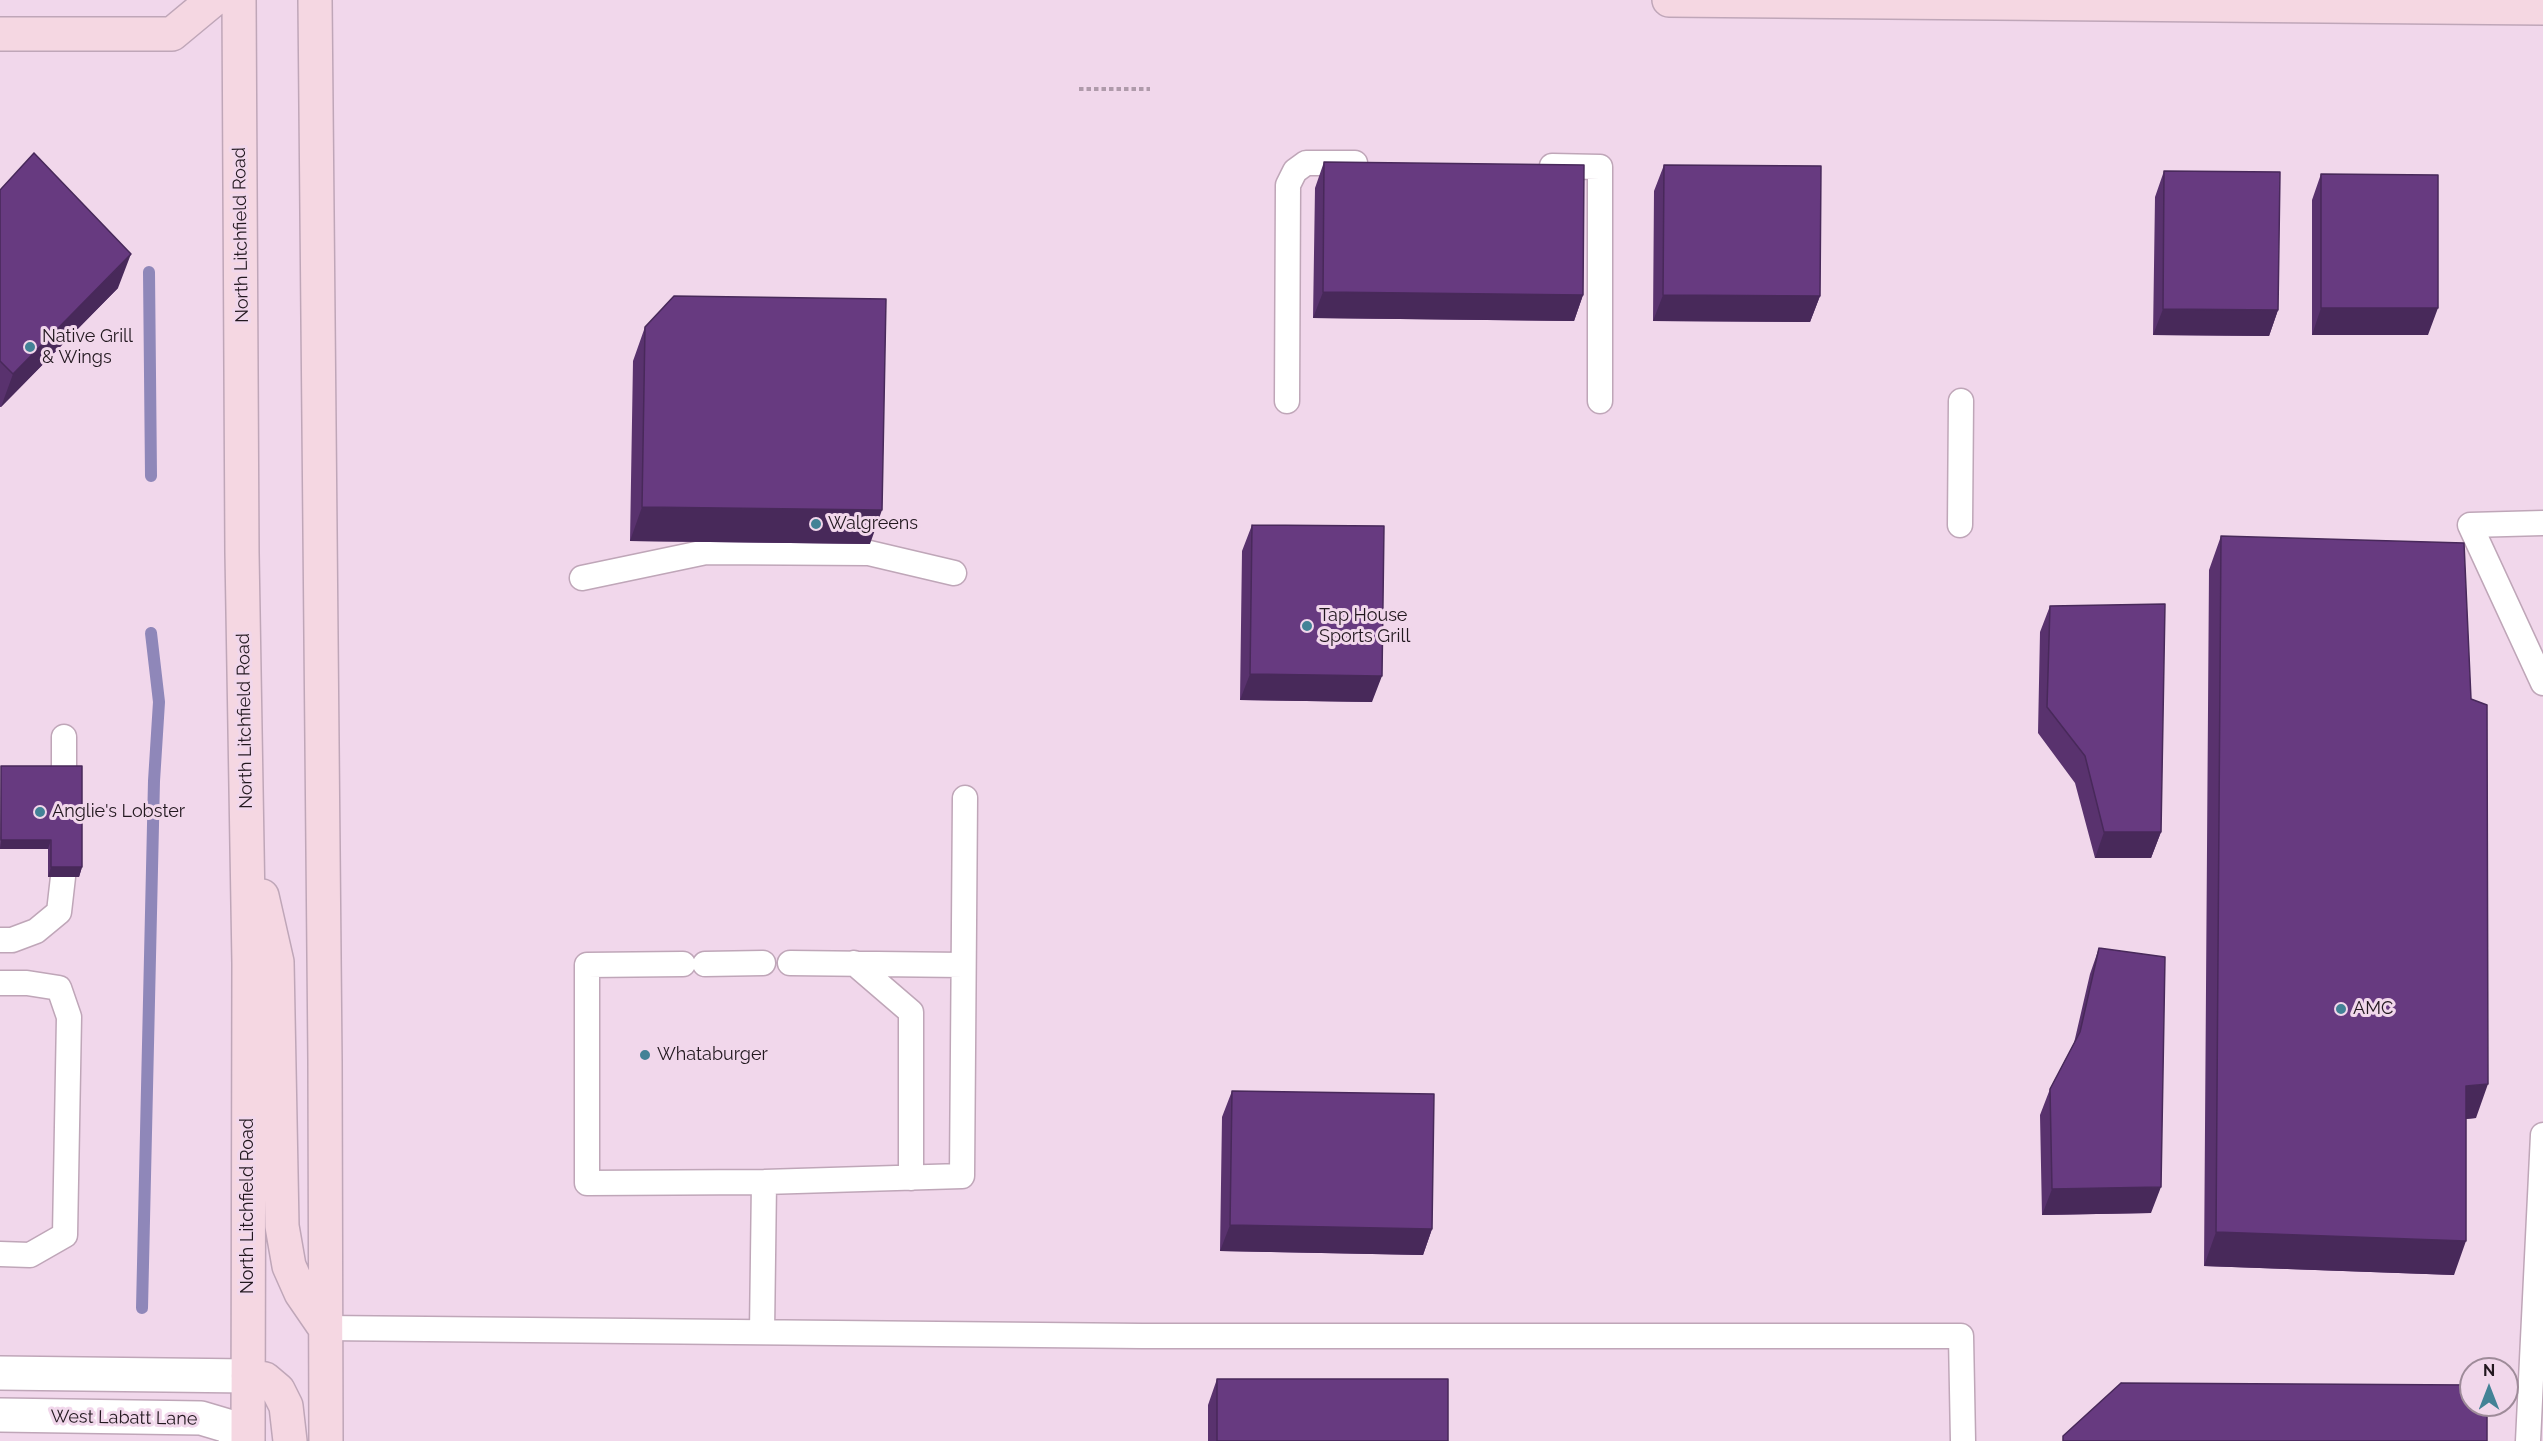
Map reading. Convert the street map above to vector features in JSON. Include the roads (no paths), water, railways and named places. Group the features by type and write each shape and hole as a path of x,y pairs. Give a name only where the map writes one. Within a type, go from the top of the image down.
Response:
{"main road":[{"path":"0,34 172,34 213,0"},
{"name":"North Litchfield Road","path":"239,0 249,964 248,1441"},
{"path":"315,0 326,1441"},
{"path":"1669,0 2164,2 2543,8"},
{"path":"246,830 277,962 282,1226 289,1266 301,1293 326,1328"},
{"path":"248,1376 265,1379 278,1390 286,1407 290,1441"}],"street":[{"path":"0,1373 248,1376"},
{"name":"West Labatt Lane","path":"0,1415 201,1418 228,1426 241,1441"}],"lane":[{"path":"1287,401 1288,185 1295,171 1306,163 1377,164"},
{"path":"1529,166 1600,167 1600,401"},
{"path":"1960,525 1961,401"},
{"path":"2543,523 2470,525 2543,683"},
{"path":"582,578 706,552 869,553 954,573"},
{"path":"64,737 64,775"},
{"path":"763,963 587,965 587,1183 765,1182 962,1176 965,798"},
{"path":"0,940 12,940 36,931 59,912 63,877"},
{"path":"790,963 963,964"},
{"path":"854,963 911,1011 911,1178"},
{"path":"0,983 27,983 59,988 69,1017 69,1029 65,1235 30,1255 0,1254"},
{"path":"2528,1441 2543,1135"},
{"path":"762,1332 765,1182"},
{"path":"326,1328 1142,1336 1961,1336 1963,1441"}],"waterway":[{"path":"149,272 151,476"},
{"path":"142,1308 154,781 159,702 151,633"}],"place":[{"name":"Native Grill & Wings","path":"30,347"},
{"name":"Walgreens","path":"816,524"},
{"name":"Tap House Sports Grill","path":"1307,626"},
{"name":"Anglie's Lobster","path":"40,812"},
{"name":"AMC","path":"2341,1009"},
{"name":"Whataburger","path":"645,1055"}]}
